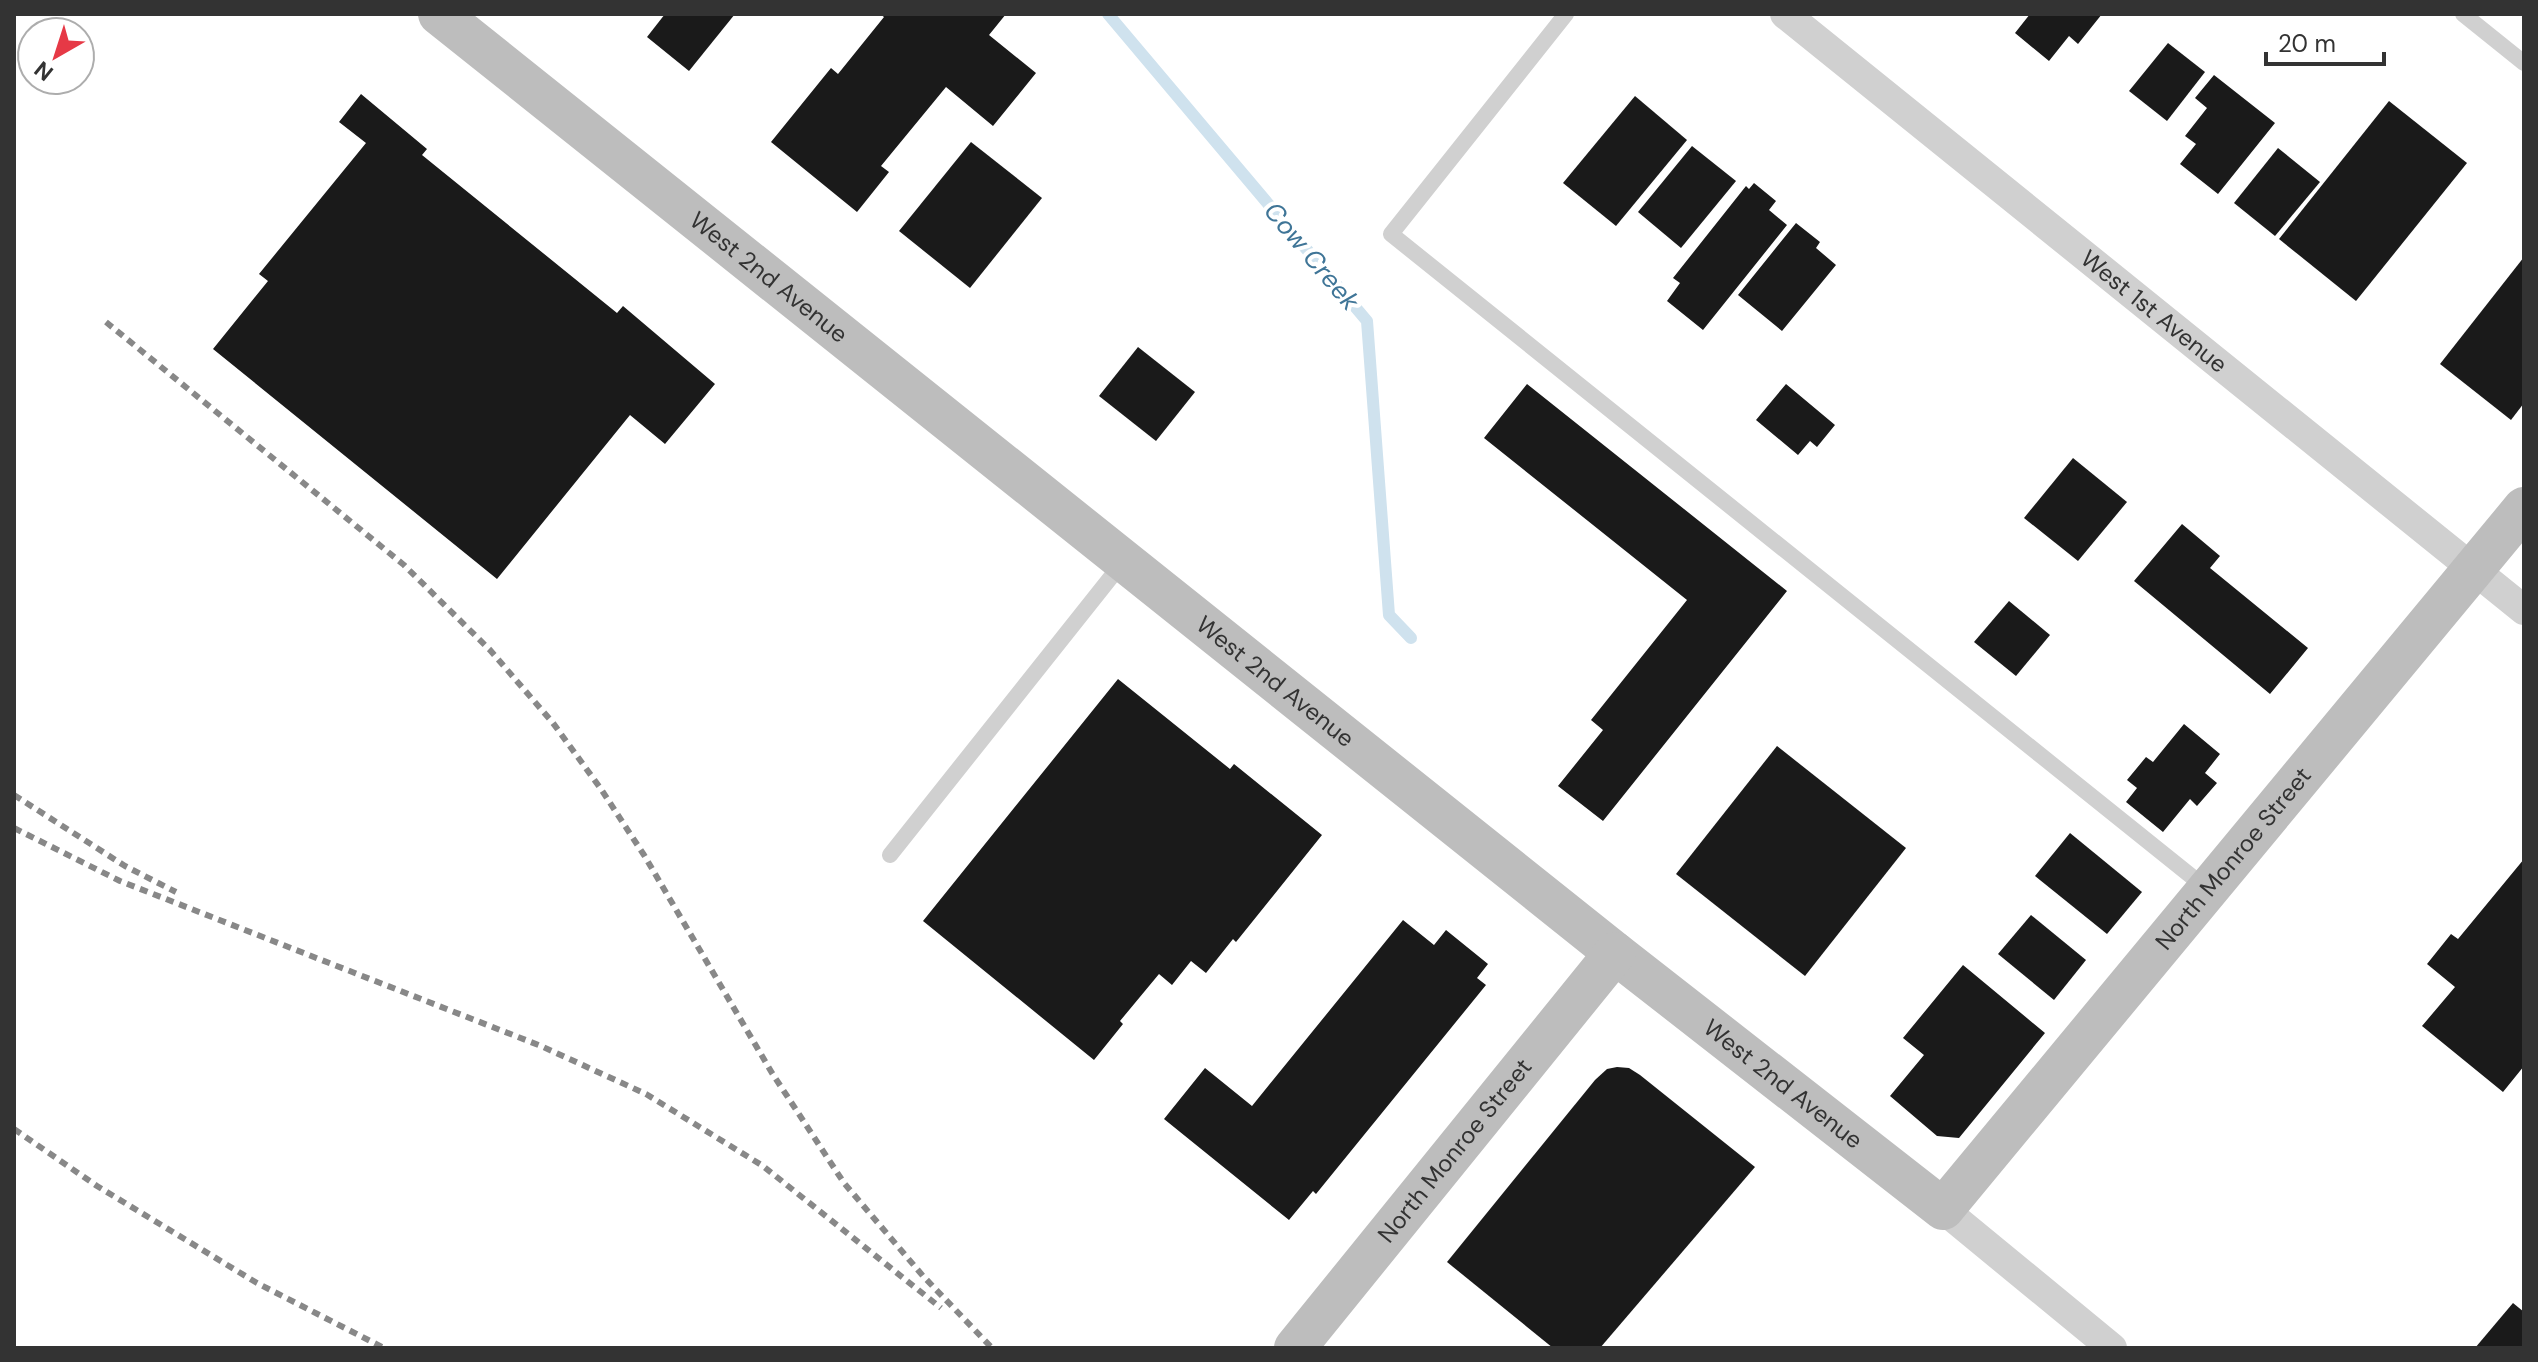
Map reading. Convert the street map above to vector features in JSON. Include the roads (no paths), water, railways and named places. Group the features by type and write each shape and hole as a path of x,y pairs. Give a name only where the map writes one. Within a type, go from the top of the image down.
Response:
{"street":[{"name":"West 2nd Avenue","path":"439,14 1615,953 1943,1209 2112,1348"},
{"name":"West 1st Avenue","path":"1785,14 2524,610"},
{"name":"North Monroe Street","path":"1943,1209 2524,508"},
{"name":"North Monroe Street","path":"1295,1348 1615,953"}],"lane":[{"path":"1566,14 1391,234 2208,890"},
{"path":"2463,14 2524,63"},
{"path":"890,855 1124,561"}],"waterway":[{"name":"Cow Creek","path":"1108,14 1367,321 1389,615 1411,638"}],"railway":[{"path":"106,322 404,565 490,650 553,723 601,789 644,855 772,1073 844,1183 923,1276 992,1348"},
{"path":"14,795 125,866 176,892"},
{"path":"14,828 120,881 541,1046 646,1094 763,1166 941,1308"},
{"path":"14,1129 97,1186 257,1283 384,1348"}]}
